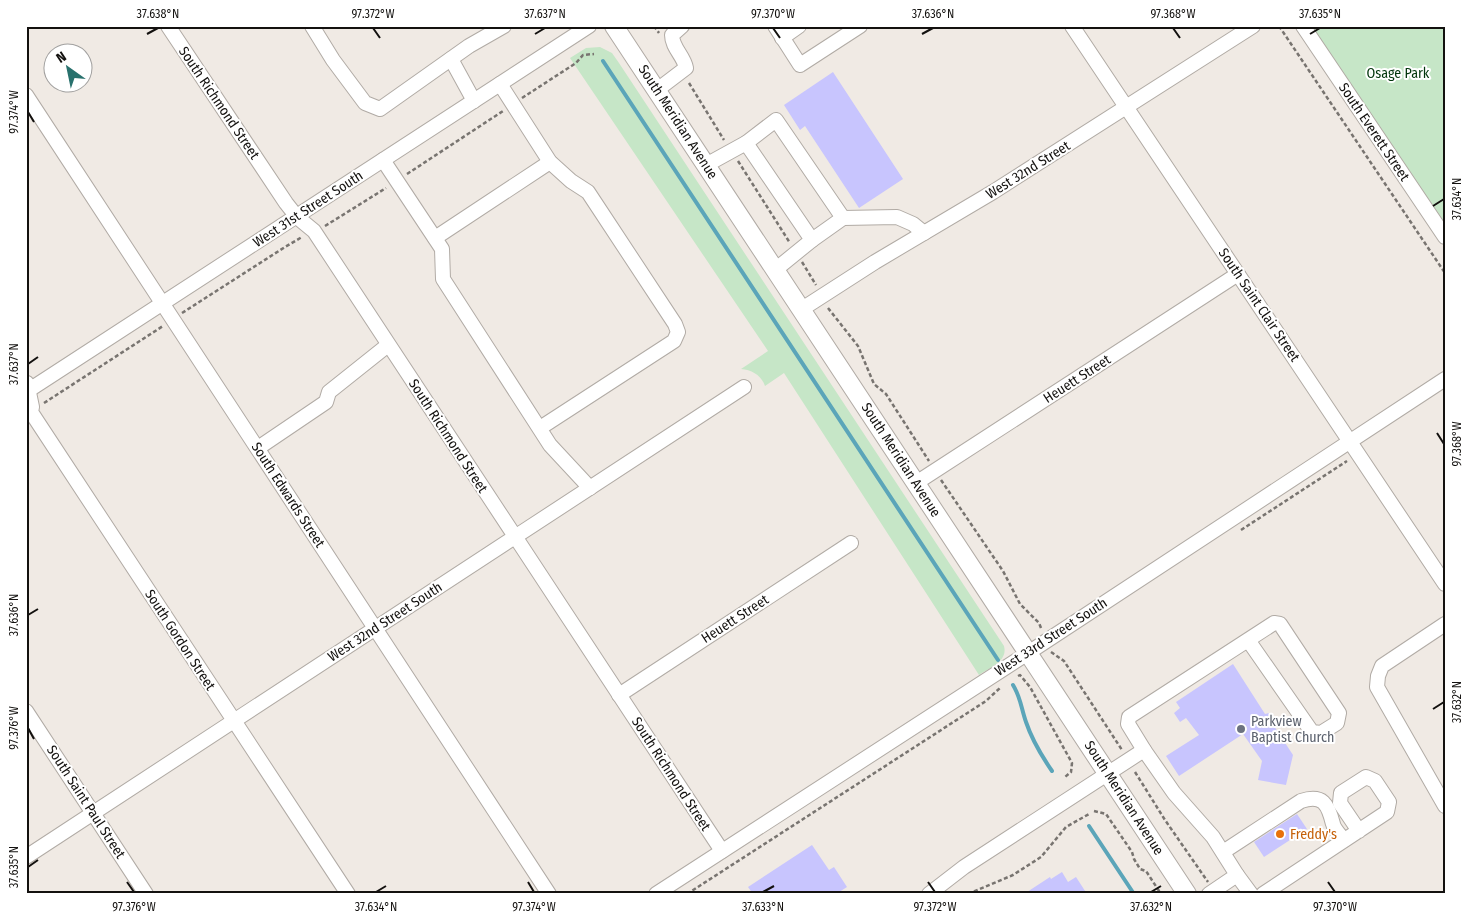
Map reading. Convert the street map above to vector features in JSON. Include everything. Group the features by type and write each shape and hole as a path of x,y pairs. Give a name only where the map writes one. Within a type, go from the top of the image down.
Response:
{"main road":[{"name":"South Meridian Avenue","path":"614,26 1187,894"}],"street":[{"name":"South Richmond Street","path":"168,26 286,203 297,217 314,231 722,852"},
{"path":"312,26 333,60 365,103 380,109 469,46 504,26"},
{"name":"West 31st Street South","path":"27,388 163,304 589,26"},
{"path":"656,90 686,68 685,62 672,43 672,35 682,26"},
{"path":"799,26 778,32 800,65 860,26"},
{"name":"South Saint Clair Street","path":"1072,26 1445,584"},
{"name":"West 32nd Street","path":"802,310 1127,108 1253,26"},
{"name":"South Everett Street","path":"1304,26 1445,237"},
{"path":"451,59 474,101"},
{"path":"500,84 550,162 571,181 588,192 676,324 678,332 674,341 540,428"},
{"name":"South Edwards Street","path":"26,96 549,894"},
{"path":"706,165 746,143 776,120 843,218"},
{"path":"746,143 812,240"},
{"path":"383,160 442,249 443,279 550,445 590,488"},
{"path":"435,238 550,162"},
{"path":"775,270 843,218 897,217 913,224 924,233"},
{"name":"Heuett Street","path":"916,483 1238,274"},
{"path":"258,448 326,402 329,392 388,345"},
{"name":"West 33rd Street South","path":"656,894 1028,653 1445,379"},
{"name":"West 32nd Street South","path":"26,857 744,387"},
{"name":"South Gordon Street","path":"27,388 32,407 31,412 348,894"},
{"name":"Heuett Street","path":"619,695 851,544"},
{"path":"1248,640 1312,732 1321,733 1337,723 1339,713 1280,624 1274,623 1129,717 1128,724 1174,793 1213,837 1251,894"},
{"path":"1445,624 1382,666 1378,676 1377,687 1445,806"},
{"name":"South Saint Paul Street","path":"26,711 146,894"},
{"path":"929,894 964,866 1144,750"},
{"path":"1223,852 1301,801 1309,798 1317,798 1323,802 1333,818 1333,824 1344,840"},
{"path":"1263,894 1359,831"},
{"path":"1209,894 1238,875"}],"path":[{"path":"1279,26 1445,273"},
{"path":"1238,532 1347,461"},
{"path":"1013,678 1020,675 1030,687 1072,763 1071,772 1065,777"},
{"path":"687,894 986,701 1002,686"},
{"path":"1094,810 1106,814 1132,852 1134,860 1140,869 1146,871 1161,894"},
{"path":"968,894 1013,876 1041,857 1066,827 1089,814"}],"green space":[{"name":"Osage Park","path":"1311,26 1445,26 1445,228"},
{"path":"600,47 612,53 619,63 1004,646 1005,651 1001,660 979,675 784,373 765,386 756,374 741,369 768,351 570,58 586,48"}],"building":[{"path":"833,72 903,179 859,208 805,126 800,130 784,105"},
{"name":"Parkview Baptist Church","path":"1233,664 1265,714 1269,713 1274,721 1272,723 1293,755 1286,785 1258,780 1262,761 1243,734 1179,776 1166,756 1199,735 1186,718 1180,722 1174,713 1180,708 1176,702"},
{"name":"Freddy's","path":"1297,814 1307,829 1264,857 1254,842"},
{"path":"812,845 829,870 834,867 847,887 836,894 753,894 748,887"},
{"path":"1062,872 1068,882 1076,877 1087,894 1024,894 1050,877 1051,879"}],"waterway":[{"path":"603,61 998,660"},
{"path":"1013,685 1031,735 1052,771"},
{"path":"1089,826 1134,894"}],"place":[{"name":"Parkview Baptist Church","path":"1241,729"},
{"name":"Freddy's","path":"1280,834"}]}
